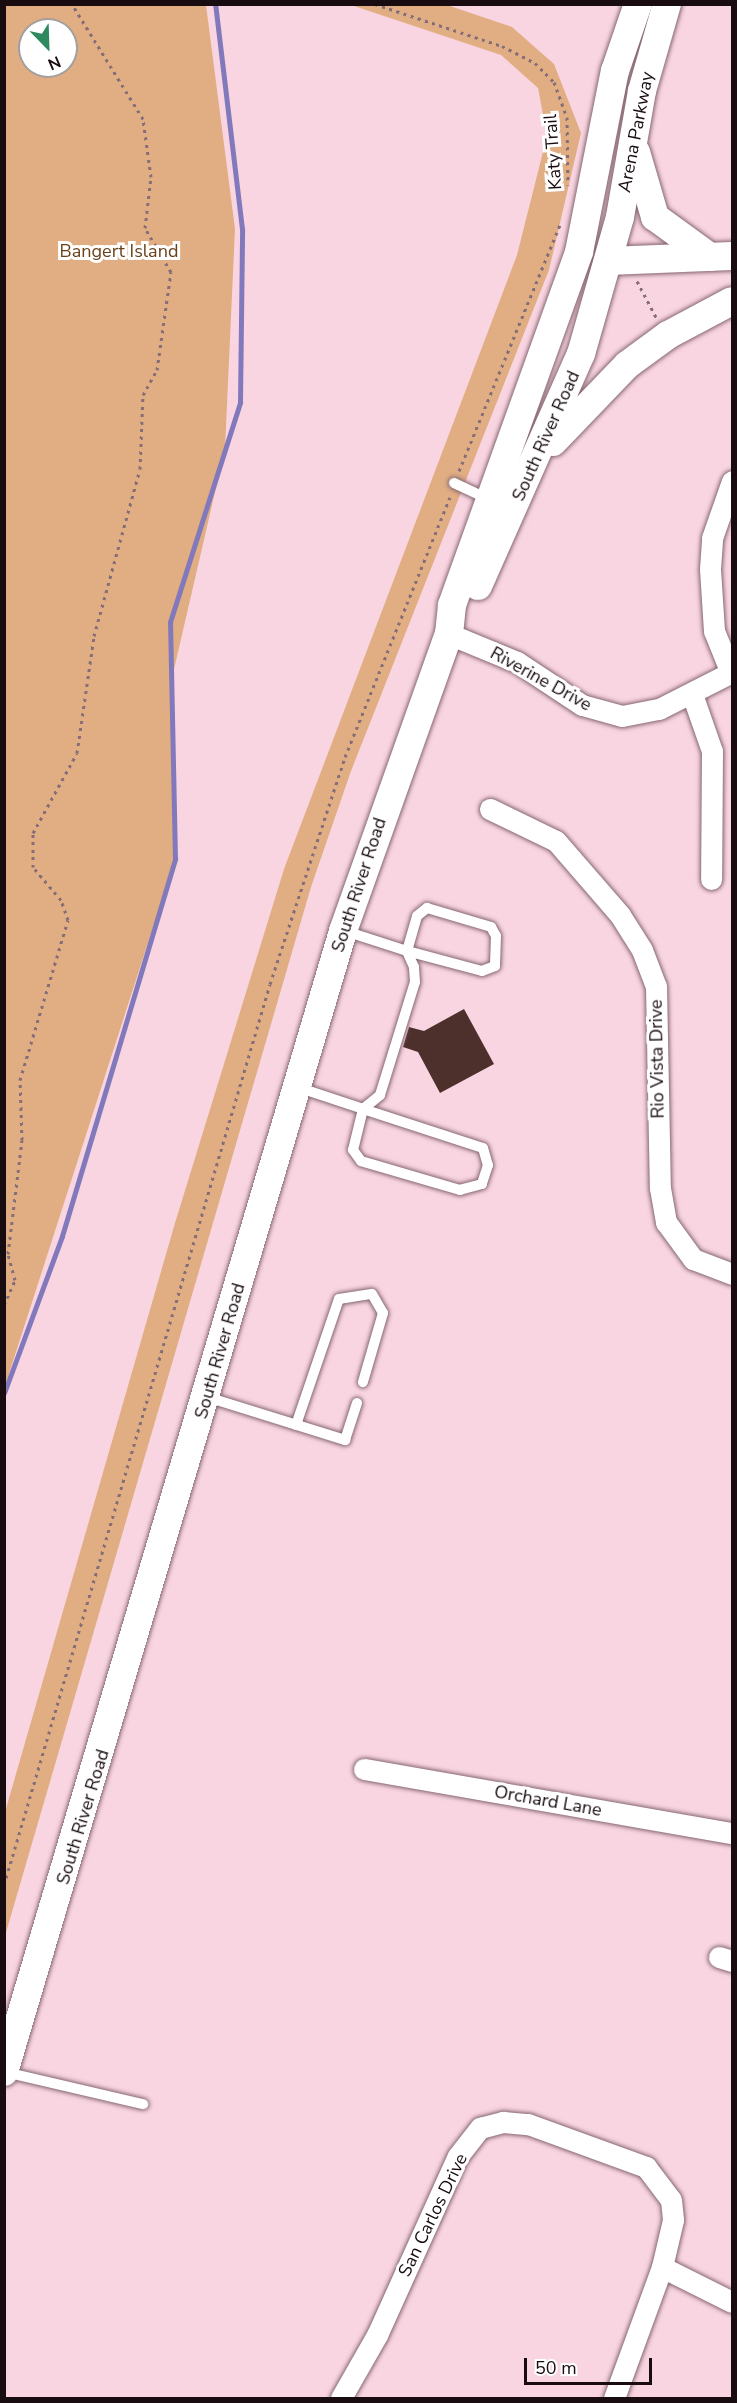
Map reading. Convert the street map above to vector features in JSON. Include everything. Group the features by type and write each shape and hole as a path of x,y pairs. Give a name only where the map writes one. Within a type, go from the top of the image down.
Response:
{"main road":[{"name":"Arena Parkway","path":"579,252 615,71 638,4"},
{"path":"621,261 599,215 643,4"},
{"name":"Arena Parkway","path":"621,261 634,141 666,4"},
{"path":"634,141 655,217 721,257"},
{"name":"South River Road","path":"4,2072 207,1397 343,931 449,634 466,611 579,252"},
{"path":"499,503 582,292 621,261 721,257"},
{"name":"South River Road","path":"499,503 538,459 621,261"},
{"path":"538,459 627,365 668,335 732,301"}],"street":[{"path":"732,481 713,531 710,569 714,631 732,672"},
{"name":"Riverine Drive","path":"449,634 509,658 582,705 607,713 646,712 692,694 732,672"},
{"path":"692,694 712,751 711,879"},
{"name":"Rio Vista Drive","path":"490,809 556,841 620,915 642,950 656,986 660,1188 666,1222 693,1259 732,1274"},
{"name":"Orchard Lane","path":"364,1768 732,1833"},
{"name":"San Carlos Drive","path":"341,2398 376,2335 458,2156 480,2128 503,2122 528,2124 646,2167 671,2200 673,2220 662,2267 614,2398"},
{"path":"662,2267 732,2302"}],"lane":[{"path":"454,483 499,503"},
{"path":"296,1087 363,1109 483,1148 488,1164 482,1185 460,1190 361,1161 353,1149 363,1109 380,1095 415,982 407,951 417,916 427,908 486,925 496,936 495,966 488,971 407,951 343,931"},
{"path":"296,1425 339,1299 372,1294 383,1313 363,1382"},
{"path":"207,1397 345,1440 357,1403"},
{"path":"4,2072 143,2104"}],"path":[{"path":"4,1305 15,1280 8,1254 22,1140 20,1080 68,920 61,900 33,867 33,833 77,753 94,636 140,469 144,395 157,370 171,272 145,228 151,177 143,119 72,4"},
{"name":"Katy Trail","path":"375,4 502,46 535,63 554,82 567,117 570,193"},
{"path":"4,1885 270,984 345,757 454,483 566,213"},
{"path":"621,261 668,335"}],"green space":[{"name":"Bangert Island","path":"5,4 206,5 235,229 225,449 172,678 175,859 5,1386"},
{"path":"351,5 447,5 512,27 554,64 581,133 549,270 351,771 311,887 5,1936 5,1812 175,1223 284,869 517,255 547,136 538,88 501,55"}],"building":[{"path":"464,1009 494,1064 440,1093 418,1052 403,1047 409,1027 424,1031"}],"waterway":[{"path":"4,1393 62,1236 175,859 170,622 240,402 242,229 215,4"}]}
